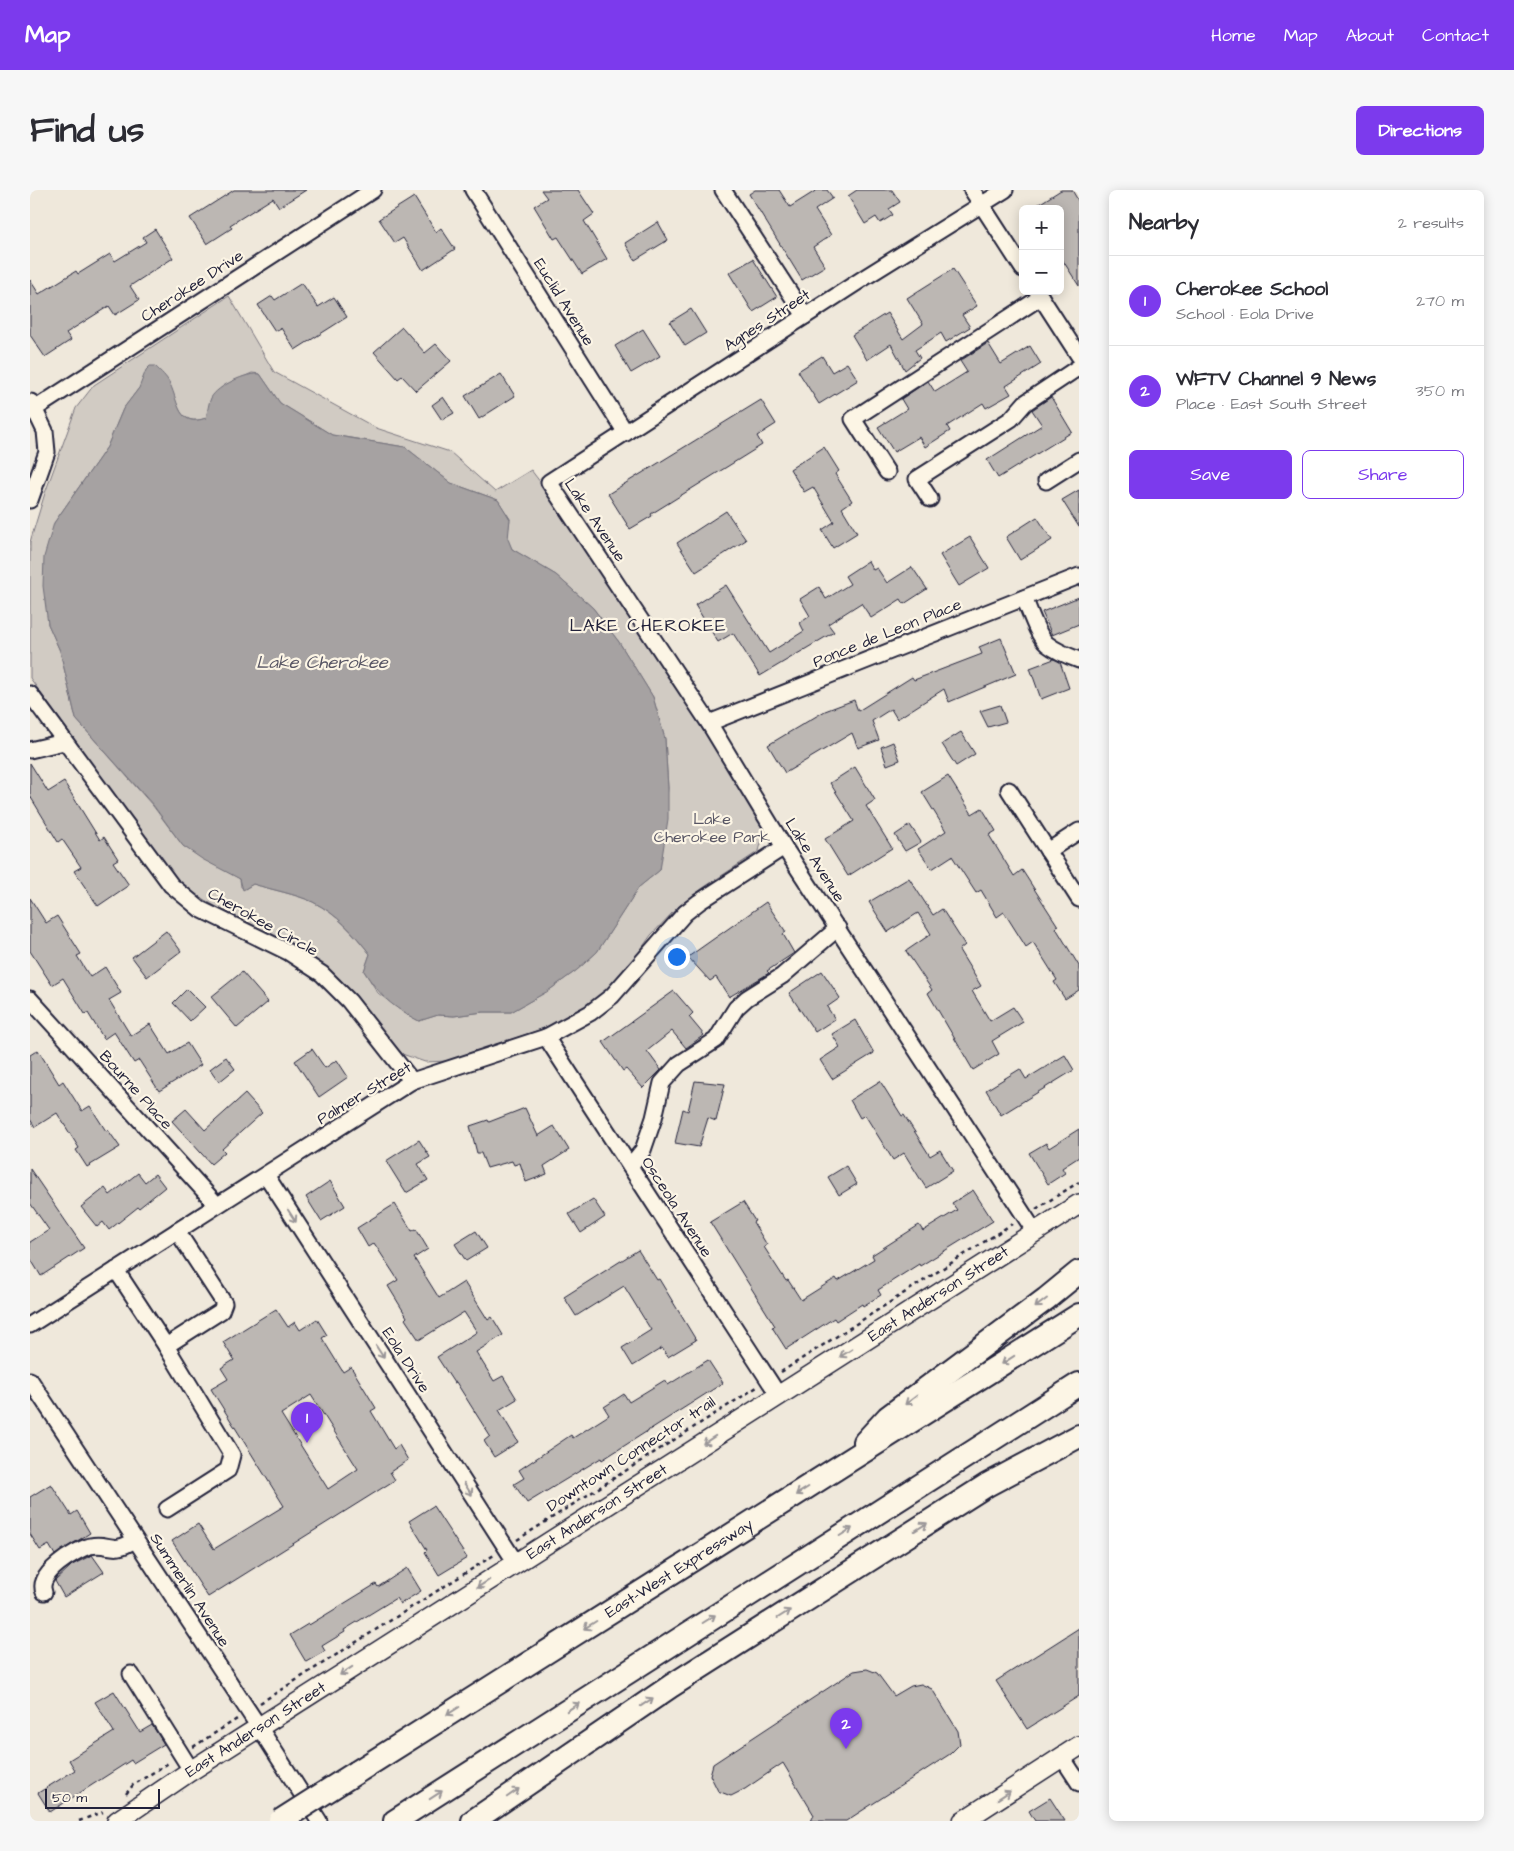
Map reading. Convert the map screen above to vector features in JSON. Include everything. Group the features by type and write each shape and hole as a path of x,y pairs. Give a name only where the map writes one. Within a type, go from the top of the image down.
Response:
{"highway":[{"path":"843,1465 888,1417 1046,1299 1079,1272"},
{"name":"East-West Expressway","path":"280,1821 1079,1315"},
{"path":"395,1821 1079,1384"},
{"path":"473,1821 680,1680 988,1486 1079,1436"}],"main road":[{"name":"East Anderson Street","path":"116,1821 191,1770 1079,1204"},
{"path":"962,1821 1079,1746"}],"street":[{"name":"Cherokee Drive","path":"32,407 373,190"},
{"name":"Euclid Avenue","path":"473,190 626,433"},
{"path":"723,190 805,316"},
{"path":"972,190 1019,263"},
{"name":"Agnes Street","path":"549,482 805,316 1005,190"},
{"path":"887,472 853,419 1038,295"},
{"path":"1040,295 1079,356"},
{"path":"930,499 917,478 1011,419 1025,403 1079,367"},
{"path":"30,500 47,452 45,432 32,407"},
{"path":"1046,481 1079,460"},
{"name":"Lake Avenue","path":"549,482 709,723 784,847 1035,1232"},
{"name":"Ponce de Leon Place","path":"709,723 1079,576"},
{"path":"1024,598 1046,643 1063,654 1079,660"},
{"name":"Cherokee Circle","path":"30,694 171,885 200,909 288,952 322,974 349,1001 412,1081"},
{"path":"30,750 64,742"},
{"path":"1009,790 1079,899"},
{"path":"1048,851 1079,832"},
{"name":"Palmer Street","path":"30,1325 412,1081 546,1037 590,1013 612,996 685,913 784,847"},
{"path":"630,1166 643,1150 662,1082 679,1064 716,1040 736,1008 747,998 782,976 838,928"},
{"name":"Bourne Place","path":"30,999 217,1205"},
{"name":"Osceola Avenue","path":"546,1037 778,1396"},
{"name":"Eola Drive","path":"266,1175 516,1563"},
{"path":"166,1346 221,1311 224,1303 177,1231"},
{"path":"116,1270 166,1346 232,1455 228,1470 167,1509"},
{"name":"Summerlin Avenue","path":"30,1380 319,1821"},
{"path":"44,1592 42,1587 43,1581 50,1572 78,1551 93,1546 115,1549 126,1546 135,1540"},
{"path":"131,1674 191,1770"},
{"path":"1062,1757 1079,1783"}],"path":[{"path":"1033,1211 1079,1182"},
{"path":"776,1374 1018,1221"},
{"name":"Downtown Connector trail","path":"515,1541 758,1386"},
{"path":"258,1703 496,1553"}],"green space":[{"name":"Lake Cherokee Park","path":"229,296 274,372 376,428 450,452 495,492 531,470 557,504 761,822 764,832 759,851 679,906 651,935 630,965 601,997 567,1018 539,1030 447,1061 425,1062 402,1054 341,980 309,954 290,942 229,914 184,888 30,678 30,542 45,493 76,408 94,385","holes":["252,373 260,374 280,403 332,435 405,447 451,483 498,500 510,519 507,539 512,549 556,575 593,608 619,642 653,697 665,739 668,788 660,870 639,887 597,952 577,970 548,991 511,1012 483,1012 454,1016 438,1015 419,1021 404,1013 378,993 364,971 370,954 337,918 313,902 299,897 253,884 245,889 241,887 240,879 183,846 153,806 76,719 60,651 48,624 54,523 107,447 123,409 139,388 169,382 180,411 190,419 197,420 206,418 211,399 223,386"]}],"water":[{"name":"Lake Cherokee","path":"150,366 155,366 167,379 181,412 190,420 206,418 211,398 219,389 248,375 260,374 280,403 332,435 405,447 451,483 498,500 510,519 508,539 512,549 556,575 593,608 619,642 653,697 665,739 668,819 660,870 639,887 597,952 577,970 548,991 511,1012 483,1012 454,1016 438,1015 419,1021 410,1016 387,1000 370,980 364,971 370,954 351,931 337,918 313,902 291,894 253,884 243,890 240,879 202,859 183,846 153,805 76,719 60,651 48,624 43,586 44,557 54,523 107,447 123,409 139,388 146,370"}],"building":[{"path":"234,190 306,190 279,207 273,198 230,225 232,228 207,244 190,218"},
{"path":"541,190 578,190 594,214 584,221 607,259 582,274 558,237 554,239 534,206 547,198"},
{"path":"755,190 779,190 790,207 817,190 827,190 833,198 815,210 831,235 813,247 825,266 802,280 749,194"},
{"path":"857,190 892,190 900,202 889,209 893,215 880,223 876,217 865,224 848,196"},
{"path":"1061,190 1072,190 1079,202 1079,286 1064,262 1064,205 1037,205"},
{"path":"414,197 436,232 441,228 455,249 423,270 403,238 395,243 379,219"},
{"path":"658,222 668,240 635,260 625,243"},
{"path":"155,229 173,258 130,286 139,300 115,315 109,306 66,333 71,340 45,357 30,335 30,280 39,294 76,271 78,274 110,254 115,261 146,242 143,237"},
{"path":"753,259 777,297 753,312 729,273"},
{"path":"953,269 977,306 962,315 970,327 946,342 941,333 915,350 920,358 905,370 891,344 867,360 852,335 887,313 903,339 923,324 907,298"},
{"path":"302,283 318,307 334,297 347,317 295,350 281,328 275,331 258,305 272,296 275,300"},
{"path":"691,309 706,333 685,346 670,322"},
{"path":"402,327 425,353 436,344 451,361 416,391 402,376 398,379 374,352"},
{"path":"643,329 660,356 631,373 615,346"},
{"path":"988,343 1001,364 1030,346 1041,364 1006,386 1011,394 986,408 983,403 947,426 950,431 925,447 919,437 894,452 878,427 907,409 901,399 928,381 935,392 967,372 960,361"},
{"path":"822,356 832,372 847,363 858,380 819,404 798,371"},
{"path":"501,374 515,396 479,419 465,396"},
{"path":"443,397 454,413 442,420 432,405"},
{"path":"1051,397 1072,432 998,478 987,460 1042,425 1032,410"},
{"path":"761,400 776,424 757,436 762,445 630,529 608,494"},
{"path":"824,447 839,471 835,474 852,501 842,508 857,533 833,548 822,530 834,522 813,487 804,492 790,469"},
{"path":"1079,490 1079,527 1062,500"},
{"path":"726,511 746,540 696,572 677,543"},
{"path":"1037,517 1052,540 1020,560 1006,537"},
{"path":"970,537 989,568 959,586 940,555"},
{"path":"868,561 873,570 877,568 887,583 912,567 927,589 904,604 901,599 871,618 861,603 828,624 834,632 760,676 733,633 718,642 695,605 726,585 769,653 804,631 800,623 810,616 800,599 819,587 826,599 850,584 845,576"},
{"path":"1079,597 1079,624 1052,635 1042,612"},
{"path":"1001,638 1016,674 949,702 944,689 897,719 891,709 872,721 879,740 858,748 852,733 785,773 768,745 825,711 854,700 858,711 912,677 914,680 982,654 979,647"},
{"path":"1054,659 1060,662 1069,688 1041,699 1030,668"},
{"path":"1000,705 1006,722 988,727 980,711"},
{"path":"961,732 975,754 956,766 942,744"},
{"path":"893,742 900,760 887,765 881,747"},
{"path":"30,763 48,792 64,782 100,840 104,837 118,859 113,862 129,885 98,906 74,871 81,867 62,839 58,842 30,796"},
{"path":"855,767 875,800 866,806 892,848 848,876 825,839 854,821 830,783"},
{"path":"948,776 972,814 982,808 996,831 989,835 1014,876 1022,870 1058,926 1056,928 1079,966 1079,990 1065,999 1054,982 1057,980 1033,942 1026,947 1004,912 997,917 981,890 976,893 952,856 932,869 918,849 946,831 922,792"},
{"path":"910,825 921,842 905,851 895,835"},
{"path":"909,878 933,915 942,909 965,945 959,950 981,986 972,991 990,1021 1013,1007 1023,1022 992,1041 999,1054 973,1070 928,993 932,990 906,951 931,934 918,913 888,932 869,902"},
{"path":"30,898 46,923 57,916 81,954 77,956 90,977 105,967 121,993 109,1000 131,1036 150,1024 169,1054 187,1043 201,1065 159,1091 139,1060 134,1063 114,1032 104,1039 88,1013 85,1014 63,978 52,985 30,951"},
{"path":"766,902 786,932 783,934 794,953 767,971 769,973 729,997 716,977 710,981 688,957"},
{"path":"166,931 181,951 147,977 132,957"},
{"path":"822,971 840,998 827,1007 835,1019 815,1032 789,993"},
{"path":"242,972 268,1002 237,1028 211,997"},
{"path":"187,989 205,1007 190,1021 173,1003"},
{"path":"674,991 693,1013 689,1017 704,1035 686,1048 672,1031 647,1051 661,1070 643,1088 626,1069 623,1071 603,1042"},
{"path":"855,1020 874,1053 832,1079 820,1060 840,1047 832,1034"},
{"path":"312,1049 325,1068 337,1060 348,1077 319,1097 295,1061"},
{"path":"38,1050 59,1084 63,1081 82,1111 90,1106 106,1131 108,1130 120,1147 87,1167 76,1150 79,1148 57,1113 35,1127 30,1119 30,1055"},
{"path":"1065,1055 1074,1070 1001,1115 986,1090 1020,1069 1026,1079"},
{"path":"226,1057 235,1069 219,1082 210,1069"},
{"path":"695,1081 725,1084 716,1121 708,1118 699,1147 675,1143 683,1109 688,1111"},
{"path":"880,1081 930,1156 940,1150 953,1171 926,1188 904,1153 893,1160 865,1115 860,1118 850,1100"},
{"path":"245,1094 262,1113 222,1149 225,1152 211,1164 172,1121 186,1109 205,1130"},
{"path":"525,1108 538,1136 554,1126 569,1150 544,1166 547,1174 526,1182 520,1163 514,1165 512,1161 487,1168 481,1153 477,1153 470,1126 488,1120 489,1122"},
{"path":"1079,1129 1079,1157 1062,1168 1065,1173 1048,1184 1029,1153 1046,1143 1049,1148"},
{"path":"419,1140 430,1157 418,1164 428,1180 406,1193 386,1161"},
{"path":"846,1166 857,1184 839,1195 828,1177"},
{"path":"30,1169 84,1248 41,1276 30,1258 30,1242 49,1230 30,1203"},
{"path":"138,1173 145,1182 155,1174 165,1187 109,1230 103,1222 97,1227 81,1207 105,1188 110,1195"},
{"path":"330,1181 345,1206 321,1221 306,1197"},
{"path":"973,1190 993,1221 878,1290 881,1295 863,1306 862,1304 836,1321 834,1318 786,1349 772,1327 775,1326 710,1222 743,1202 767,1245 764,1247 801,1300 836,1278 838,1281 874,1259 872,1255 919,1225 923,1231 957,1210 952,1203"},
{"path":"593,1199 605,1217 581,1233 569,1214"},
{"path":"395,1204 412,1231 416,1229 428,1249 414,1258 439,1298 464,1282 488,1320 492,1317 503,1335 476,1352 494,1381 503,1376 517,1399 499,1410 518,1442 494,1457 484,1441 490,1436 456,1382 454,1383 437,1357 477,1332 464,1312 419,1340 405,1319 407,1317 388,1286 398,1280 374,1243 368,1247 357,1228"},
{"path":"476,1231 487,1248 466,1261 455,1244"},
{"path":"638,1250 657,1280 659,1279 696,1340 668,1357 662,1348 633,1366 622,1348 651,1330 624,1286 576,1316 564,1297"},
{"path":"276,1309 288,1327 295,1322 300,1330 317,1319 327,1335 322,1338 343,1372 351,1367 376,1408 371,1411 394,1449 399,1445 408,1460 390,1472 395,1480 208,1597 172,1541 198,1524 214,1549 284,1506 211,1389 228,1379 221,1368 234,1360 223,1342","holes":["311,1395 358,1469 328,1489 281,1414"]},
{"path":"708,1360 723,1383 602,1460 601,1458 527,1503 514,1484 524,1478 519,1470 571,1435 573,1438 609,1415 604,1407 624,1394 629,1402 665,1380 668,1385"},
{"path":"51,1484 71,1515 77,1511 90,1533 55,1555 49,1545 40,1550 30,1534 30,1497"},
{"path":"433,1506 467,1558 439,1575 425,1552 427,1550 409,1521"},
{"path":"92,1555 104,1572 64,1597 55,1581 72,1565"},
{"path":"407,1568 421,1591 400,1604 396,1598 344,1630 345,1632 322,1646 325,1651 306,1662 290,1635 376,1584 378,1587"},
{"path":"1079,1628 1079,1696 1027,1729 996,1681"},
{"path":"867,1669 877,1673 894,1696 911,1686 921,1684 932,1689 958,1731 960,1744 950,1754 846,1821 811,1821 814,1815 783,1763 745,1789 731,1796 718,1791 710,1775 713,1764 854,1671"},
{"path":"114,1691 140,1732 152,1725 164,1744 133,1763 131,1760 50,1812 38,1793 75,1770 69,1760 114,1732 95,1702"},
{"path":"1050,1798 1065,1821 1035,1821 1029,1811"}],"place":[{"name":"Cherokee School","path":"307,1443"},
{"name":"WFTV Channel 9 News","path":"846,1749"}],"district":[{"name":"LAKE CHEROKEE","path":"648,625"}]}
